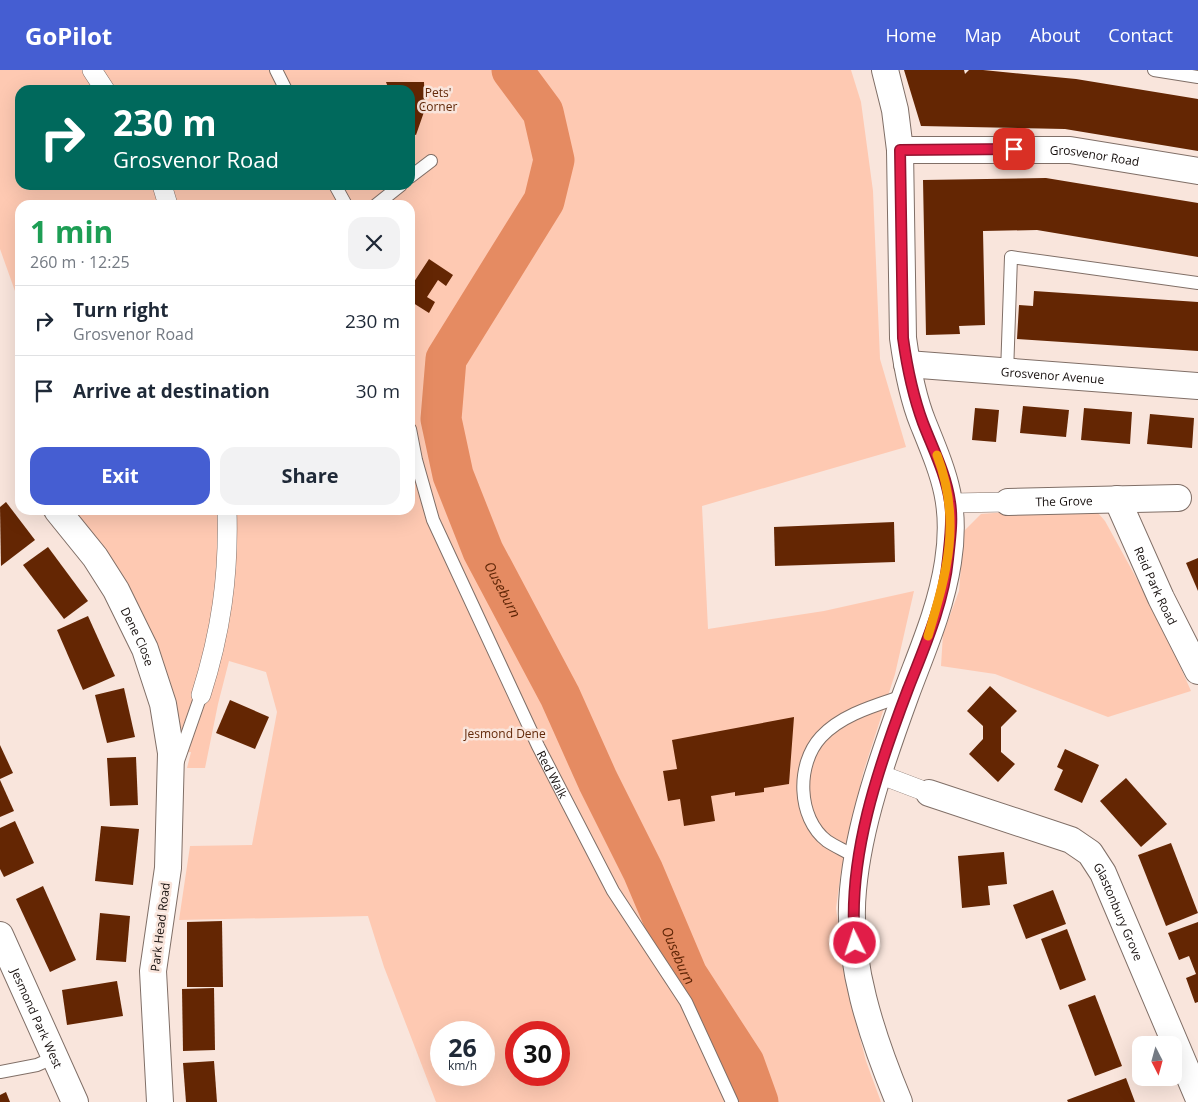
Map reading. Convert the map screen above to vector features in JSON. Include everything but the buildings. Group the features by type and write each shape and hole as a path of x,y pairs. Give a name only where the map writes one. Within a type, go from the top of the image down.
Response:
{"street":[{"path":"92,70 102,85"},
{"path":"885,70 895,110 900,150 903,338 914,396 940,463 950,504 948,561 941,591 879,774 857,858 853,892 856,962 866,1005 900,1102"},
{"name":"Grosvenor Road","path":"900,150 1070,150 1198,171"},
{"name":"Grosvenor Avenue","path":"907,364 1198,386"},
{"name":"The Grove","path":"950,504 1178,498"},
{"name":"Reid Park Road","path":"1117,499 1161,598 1198,671"},
{"name":"Dene Close","path":"61,515 95,557 116,590 145,650 163,704 171,753 171,782"},
{"path":"201,695 223,611 228,550 227,515"},
{"name":"Glastonbury Grove","path":"879,774 929,793 1071,840 1090,853 1103,873 1198,1096"},
{"name":"Park Head Road","path":"160,1102 153,971 168,868 171,782"},
{"name":"Jesmond Park West","path":"0,935 75,1102"}],"lane":[{"path":"276,70 284,85"},
{"path":"1154,70 1198,77"},
{"path":"415,173 431,161"},
{"path":"382,200 395,190"},
{"path":"1007,373 1011,257 1198,283"},
{"name":"Red Walk","path":"415,455 433,520 538,746 613,890 686,1002 732,1102"},
{"path":"171,782 201,695"},
{"path":"857,858 826,840 817,828 803,794 804,771 809,753 821,736 843,720 865,709 906,695"},
{"path":"0,1072 37,1065 55,1057"}],"green space":[{"name":"Jesmond Dene","path":"0,70 851,70 861,102 873,191 880,359 906,447 702,506 708,629 824,611 914,591 895,674 863,773 841,872 836,908 846,984 866,1061 881,1102 436,1102 384,967 368,916 179,920 190,846 252,845 277,712 266,672 229,661 205,768 187,768 191,752 182,753 76,515 415,515 415,200 15,200 15,291 0,249"},
{"path":"1092,506 1105,521 1161,623 1191,691 1108,717 995,674 941,666 943,634 959,591 964,531 981,514"}],"waterway":[{"name":"Ouseburn","path":"512,70 543,112 554,160 544,201 446,359 441,419 453,475 483,551 560,696 598,781 643,871 687,975 744,1063 758,1102"}],"slow traffic":[{"path":"928,636 948,561 951,517 946,483 937,455"}],"route":[{"path":"855,943 853,892 857,858 879,774 927,639 941,591 948,561 951,517 946,483 940,463 923,424 914,396 903,338 900,150 1014,149"}],"park label":[{"name":"Pets' Corner","path":"438,99"}]}
